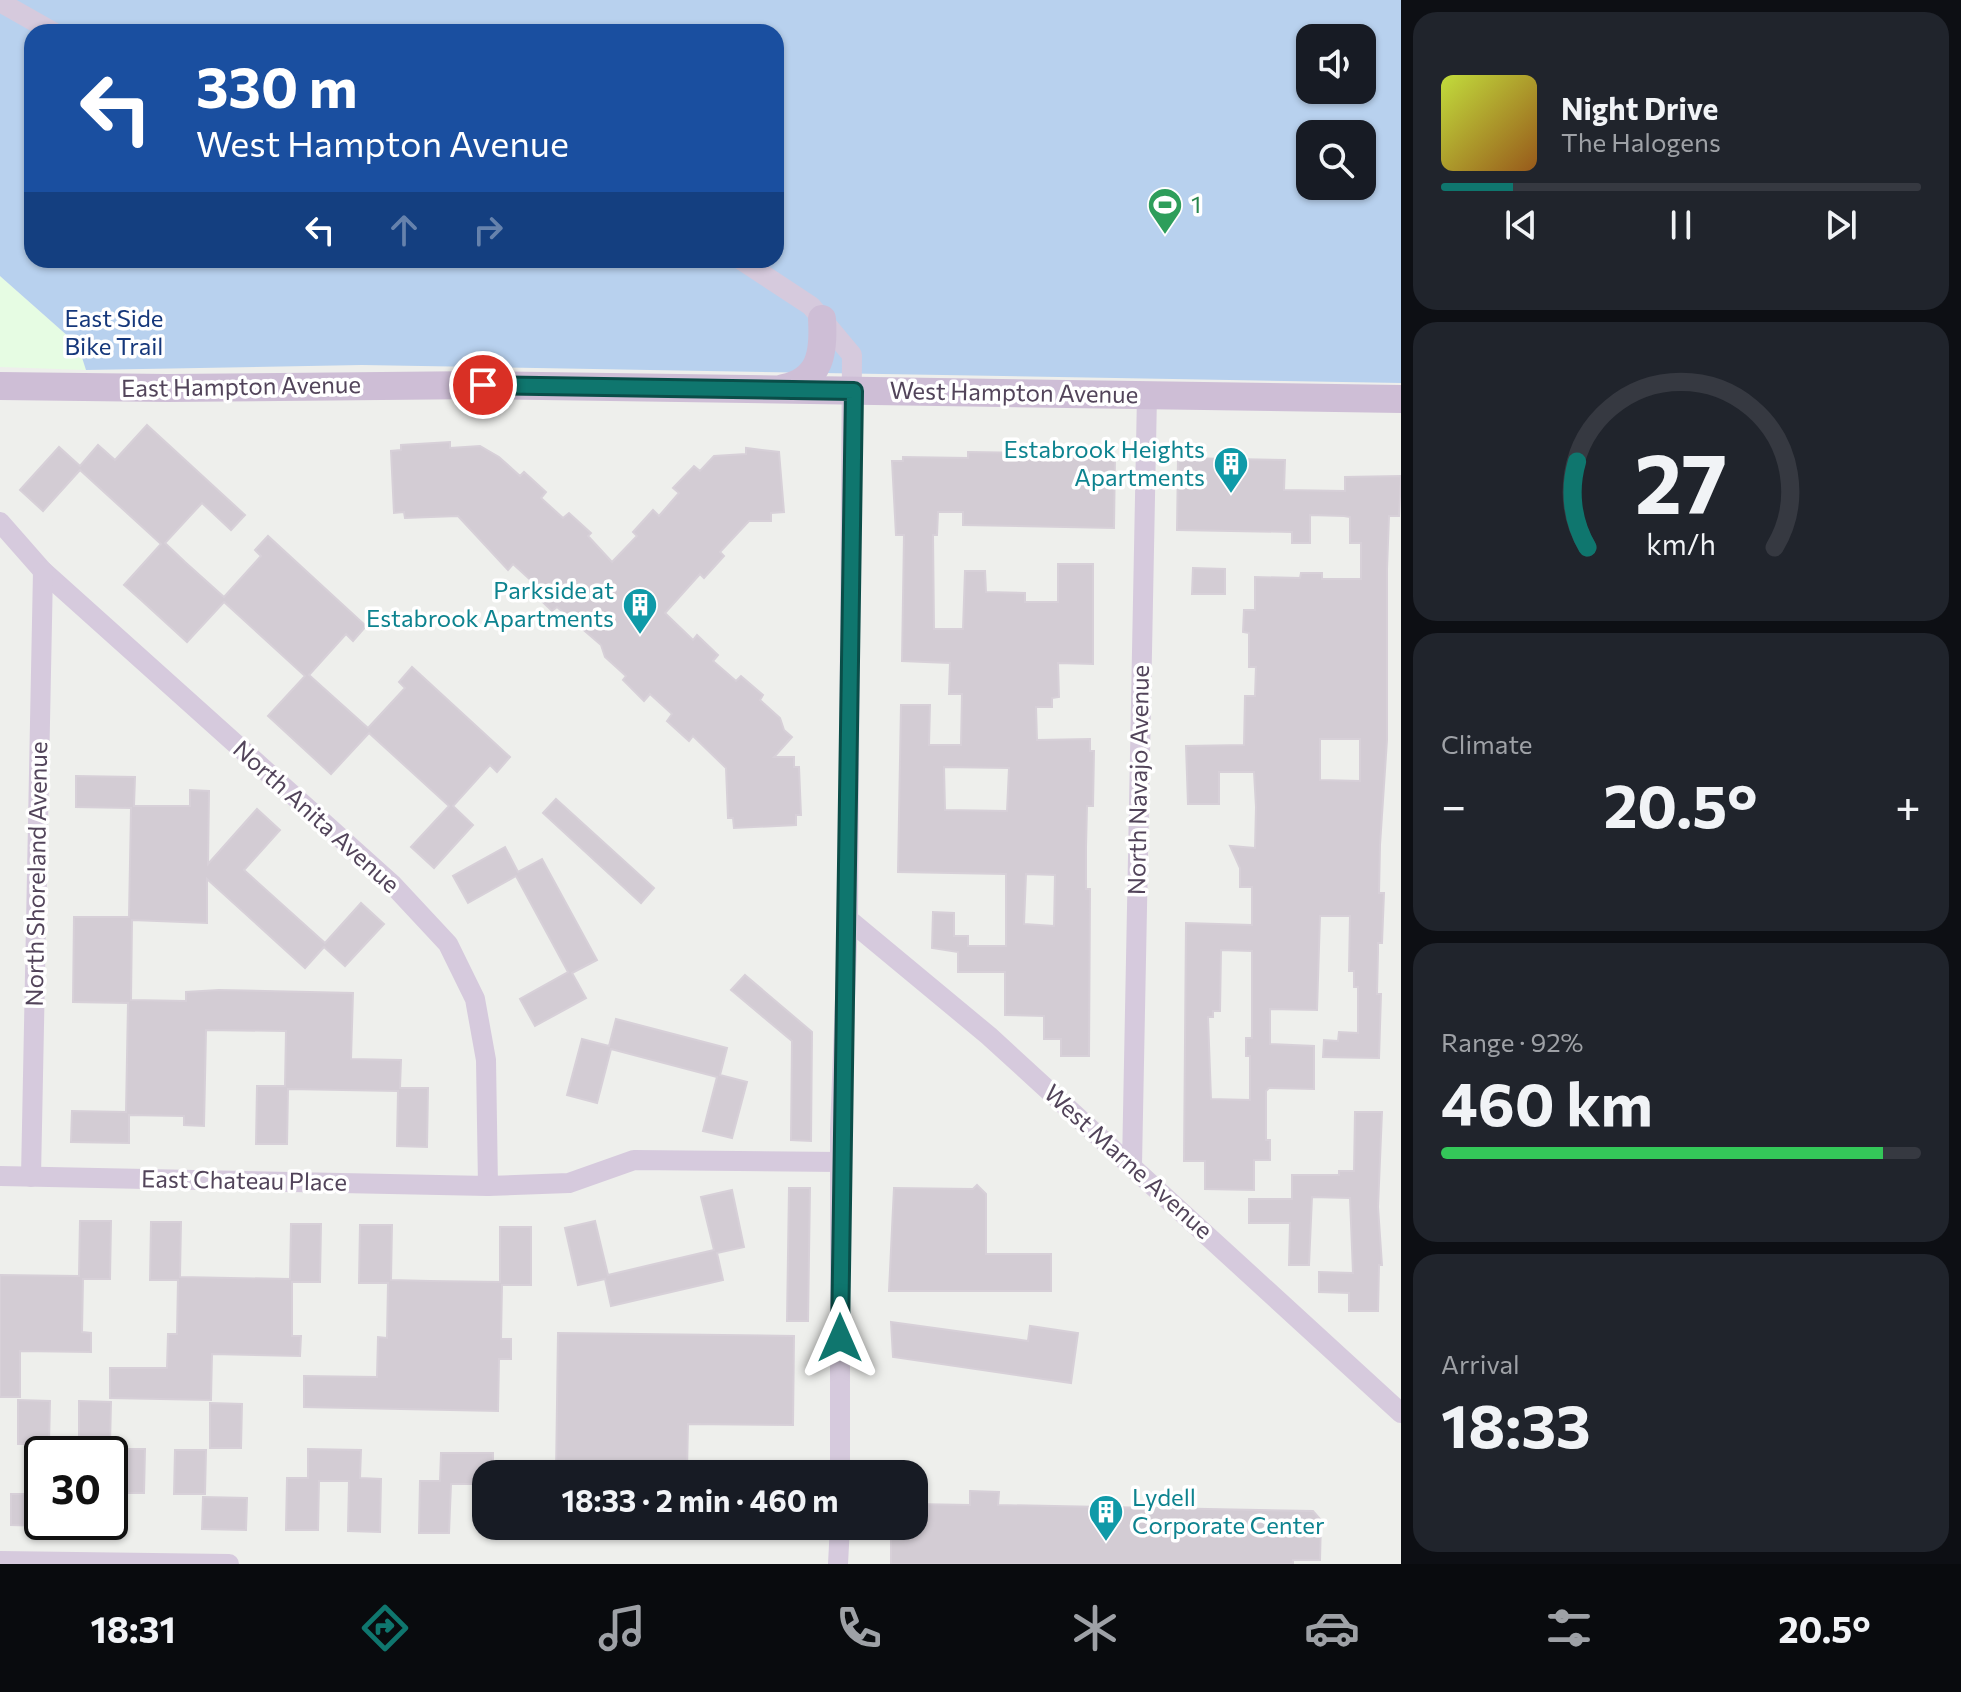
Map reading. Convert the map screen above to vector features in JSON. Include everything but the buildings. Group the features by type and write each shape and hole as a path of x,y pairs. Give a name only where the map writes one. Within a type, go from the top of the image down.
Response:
{"main road":[{"path":"775,390 793,386 811,376 824,348 822,319"},
{"name":"West Hampton Avenue","path":"483,385 1401,399"},
{"name":"East Hampton Avenue","path":"0,386 483,385"}],"street":[{"path":"0,2 39,24"},
{"path":"753,268 811,306 852,355 848,919 840,1162 840,1460"},
{"name":"North Navajo Avenue","path":"1132,1165 1147,395"},
{"name":"North Anita Avenue","path":"0,522 43,571 393,885 448,944 475,999 486,1060 488,1186"},
{"name":"North Shoreland Avenue","path":"31,1177 43,571"},
{"name":"West Marne Avenue","path":"848,919 989,1036 1401,1413"},
{"name":"East Chateau Place","path":"0,1176 488,1186 569,1183 634,1160 840,1162"},
{"path":"838,1564 839,1540"},
{"path":"0,1561 229,1564"}],"shaded area":[{"path":"0,276 78,345 86,370 0,367"}],"green space":[{"name":"East Side Bike Trail","path":"0,0 1401,0 1401,383 362,365 86,370 78,345 0,276"}],"place":[{"name":"1","path":"1165,236"},
{"name":"Estabrook Heights Apartments","path":"1231,495"},
{"name":"Parkside at Estabrook Apartments","path":"640,636"},
{"name":"Lydell Corporate Center","path":"1106,1543"}],"route":[{"path":"483,385 854,391 848,919 840,1132 840,1338"}]}
